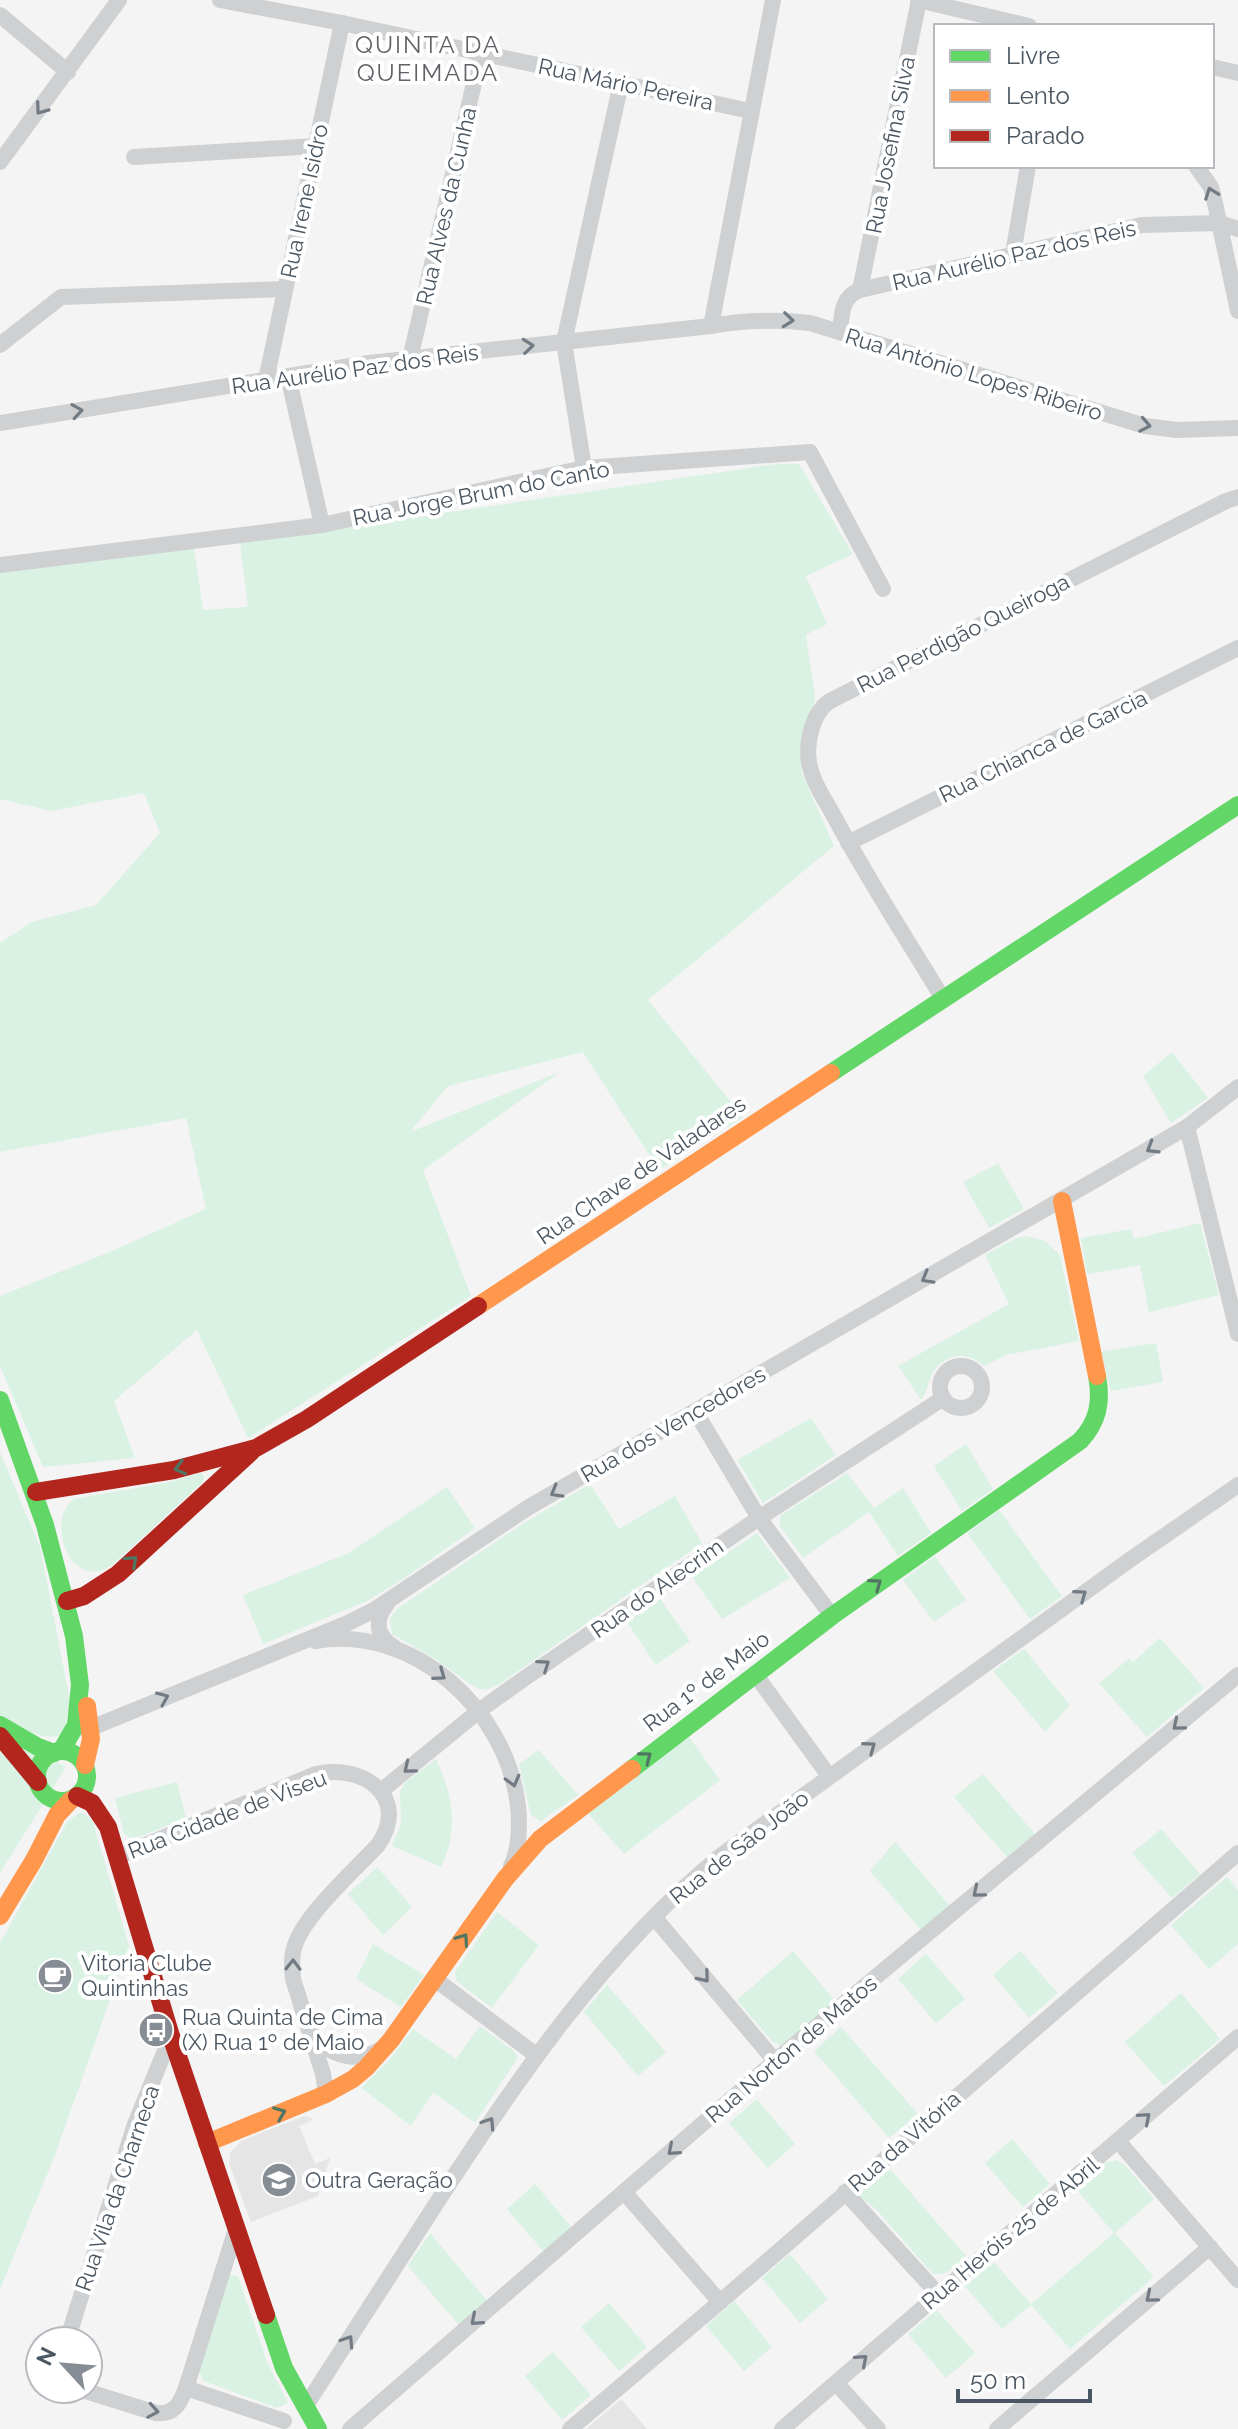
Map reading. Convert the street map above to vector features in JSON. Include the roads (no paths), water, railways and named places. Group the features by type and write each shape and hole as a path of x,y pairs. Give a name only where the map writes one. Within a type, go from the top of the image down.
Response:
{"street":[{"path":"0,162 119,0"},
{"name":"Rua Mário Pereira","path":"220,0 342,23 750,111"},
{"path":"711,326 773,0"},
{"path":"918,0 1020,24"},
{"name":"Rua Josefina Silva","path":"860,290 918,0"},
{"path":"0,15 68,72"},
{"name":"Rua Irene Isidro","path":"266,380 342,23"},
{"name":"Rua Alves da Cunha","path":"410,359 481,53"},
{"path":"1214,67 1238,73"},
{"path":"584,468 564,342 621,83"},
{"path":"134,157 316,146"},
{"path":"1013,254 1028,168"},
{"path":"1197,168 1211,187 1238,311"},
{"name":"Rua Aurélio Paz dos Reis","path":"840,332 846,301 852,293 860,290 1142,225 1219,223 1238,229"},
{"path":"0,345 61,297 285,289"},
{"name":"Rua António Lopes Ribeiro","path":"711,326 749,319 810,323 1145,426 1177,430 1238,428"},
{"name":"Rua Aurélio Paz dos Reis","path":"0,423 410,359 711,326"},
{"path":"288,376 322,525"},
{"name":"Rua Jorge Brum do Canto","path":"0,565 322,525 584,468 810,452 883,589"},
{"name":"Rua Perdigão Queiroga","path":"943,999 848,843 813,778 809,763 812,726 823,706 982,623 1238,497"},
{"name":"Rua Chianca de Garcia","path":"848,843 1238,648"},
{"name":"Rua Chave de Valadares","path":"36,1492 174,1470 256,1448 345,1395 1238,805"},
{"name":"Rua dos Vencedores","path":"91,1728 348,1623 402,1593 529,1507 1187,1127 1238,1087"},
{"path":"1187,1127 1238,1334"},
{"name":"Rua 1º de Maio","path":"207,2143 326,2094 353,2079 391,2040 505,1879 540,1839 832,1616 1089,1432 1100,1405 1100,1392 1062,1201"},
{"name":"Rua do Alecrim","path":"381,1791 480,1710 759,1518 942,1399"},
{"path":"0,1400 36,1492 67,1601 81,1689 91,1728 86,1785 57,1815 0,1916"},
{"path":"695,1411 759,1518 832,1616"},
{"path":"67,1601 84,1596 118,1574 256,1448"},
{"name":"Rua de São João","path":"305,2407 536,2055 654,1917 723,1854 1238,1485"},
{"path":"402,1593 385,1606 377,1621 382,1638 448,1681 480,1710 504,1756 516,1790 519,1840 515,1859 505,1879"},
{"path":"284,1647 341,1639 395,1648"},
{"path":"755,1674 829,1776"},
{"name":"Rua Norton de Matos","path":"350,2429 775,2061 1238,1675"},
{"path":"18,1883 33,1845 39,1767 47,1756 72,1740 79,1721 81,1689"},
{"path":"0,1725 38,1747 75,1754 101,1790 108,1827 171,2036 236,2229 284,2368 318,2429"},
{"path":"0,1736 50,1798 74,1798 92,1803 108,1827"},
{"name":"Rua Cidade de Viseu","path":"117,1857 316,1774 345,1772 370,1782 381,1791"},
{"path":"326,2094 291,1964 294,1948 309,1919 387,1832 389,1808 381,1791"},
{"name":"Rua da Vitória","path":"570,2429 1238,1853"},
{"path":"654,1917 775,2061"},
{"path":"435,1979 536,2055"},
{"path":"310,2030 314,2038 329,2050 348,2056 369,2056 391,2040"},
{"name":"Rua Vila da Charneca","path":"72,2325 135,2124 171,2036"},
{"name":"Rua Heróis 25 de Abril","path":"782,2429 1238,2037"},
{"path":"1118,2141 1238,2280"},
{"path":"624,2192 720,2302"},
{"path":"845,2192 938,2294"},
{"path":"104,2396 165,2414 180,2403 236,2229"},
{"path":"997,2429 1210,2247"},
{"path":"836,2383 878,2429"},
{"path":"186,2388 284,2421"}],"place":[{"name":"Vitoria Clube Quintinhas","path":"55,1976"},
{"name":"Rua Quinta de Cima (X) Rua 1º de Maio","path":"156,2030"},
{"name":"Outra Geração","path":"279,2180"}],"district":[{"name":"QUINTA DA QUEIMADA","path":"428,58"}]}
